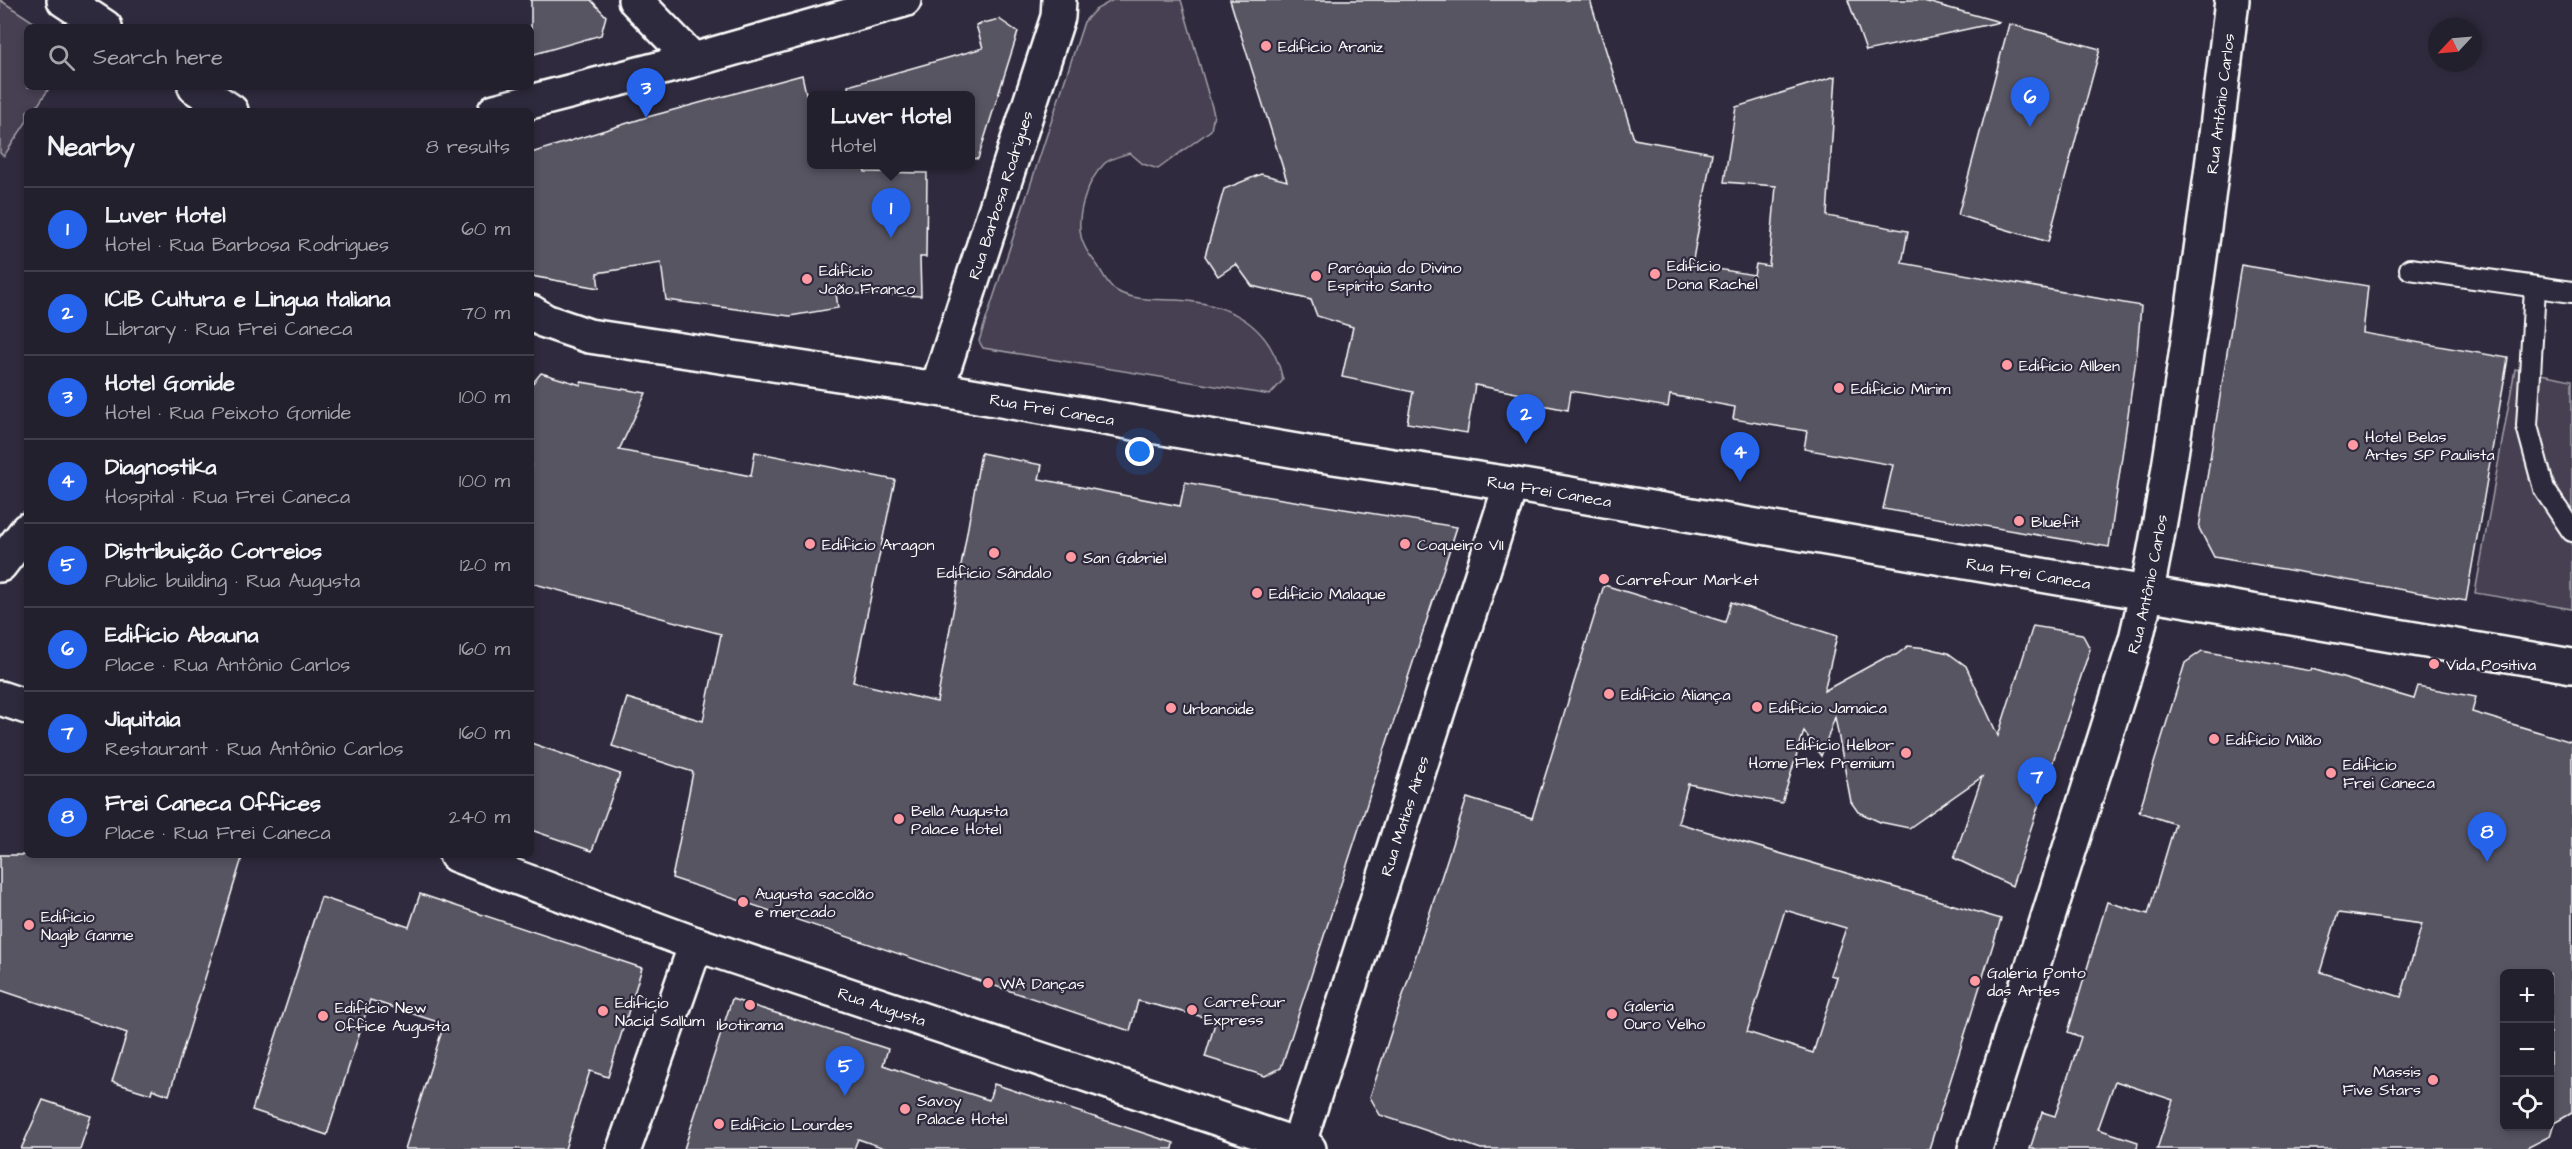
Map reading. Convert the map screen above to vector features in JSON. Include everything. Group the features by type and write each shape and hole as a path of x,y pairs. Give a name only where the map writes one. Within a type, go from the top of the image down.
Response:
{"street":[{"path":"64,0 100,24"},
{"path":"635,0 693,60"},
{"path":"507,108 693,60 904,0"},
{"name":"Rua Barbosa Rodrigues","path":"937,389 1058,17 1059,0"},
{"name":"Rua Antônio Carlos","path":"1975,1149 2136,639 2147,592 2160,528 2211,189 2232,0"},
{"path":"200,90 226,108"},
{"name":"Rua Frei Caneca","path":"534,314 545,321 588,336 937,389 1314,454 1511,484 2572,666"},
{"name":"Rua Matias Aires","path":"1301,1148 1511,484"},
{"path":"0,565 24,534"},
{"path":"0,698 24,706"},
{"name":"Rua Augusta","path":"464,858 696,944 1301,1148"},
{"path":"624,1149 696,944"}],"lane":[{"path":"2410,269 2572,292"},
{"path":"2535,288 2527,426 2544,489 2572,531"}],"shaded area":[{"path":"0,0 36,24 24,24 24,90 48,90 36,108 24,108 24,126 4,156 0,153"},
{"path":"1113,0 1181,0 1214,114 1211,130 1158,169 1143,164 1130,153 1105,163 1092,180 1083,203 1081,237 1089,255 1108,283 1123,294 1146,299 1196,302 1214,306 1245,320 1269,344 1277,361 1283,380 1270,395 983,348 979,341 1084,22 1095,10"},
{"path":"2515,369 2572,380 2572,609 2475,593"}],"building":[{"path":"531,0 591,0 606,16 601,35 534,54 534,24 531,24"},
{"path":"1230,0 1590,0 1634,139 1712,153 1692,265 1754,275 1756,264 1769,266 1776,186 1724,182 1736,107 1836,76 1827,216 1908,231 1902,263 2141,306 2137,352 2109,547 1883,509 1893,465 1804,449 1807,431 1733,419 1735,407 1670,395 1668,407 1571,391 1568,410 1532,403 1532,396 1475,385 1467,433 1407,423 1413,392 1342,377 1353,327 1317,316 1311,300 1252,286 1236,264 1218,276 1205,256 1224,189 1261,174 1287,181"},
{"path":"1848,0 1920,0 2000,22 1866,51"},
{"path":"999,19 1018,32 978,159 975,159 975,91 848,91 848,86 983,48 976,25"},
{"path":"2009,24 2100,49 2048,242 1958,215"},
{"path":"802,75 807,98 807,169 864,169 865,172 927,173 926,257 920,257 921,296 836,293 838,308 790,316 666,300 661,263 597,273 599,288 534,277 534,152 644,118"},
{"name":"Hotel Belas Artes SP Paulista","path":"2241,265 2368,286 2363,333 2508,358 2466,601 2214,557 2199,528"},
{"path":"541,373 581,385 581,382 646,393 619,450 751,476 755,452 895,480 853,682 937,702 981,453 1042,465 1039,479 1180,506 1185,482 1457,527 1281,1068 1265,1076 1205,1057 1216,1020 1138,1001 1130,1031 672,878 693,772 612,746 627,698 703,721 721,634 534,584 534,381"},
{"path":"1604,585 1725,622 1731,602 1837,636 1824,691 1886,657 1896,655 1908,646 1948,653 1966,666 1998,736 2033,626 2082,634 2090,649 2012,886 1954,858 1982,777 1909,828 1880,822 1858,812 1851,802 1835,717 1821,756 1804,731 1782,803 1688,784 1678,823 2001,919 1929,1149 1481,1149 1380,1115 1370,1097 1467,798 1532,818","holes":["1785,910 1846,928 1830,975 1837,977 1813,1053 1747,1032"]},
{"path":"2202,651 2311,671 2312,669 2414,699 2418,686 2476,697 2472,712 2572,742 2572,1113 2554,1123 2554,969 2500,969 2500,1131 2552,1131 2550,1136 2525,1149 2157,1149 2173,1100 2115,1081 2098,1129 2138,1142 2137,1149 2030,1149 2042,1112 2055,1116 2081,1037 2068,1032 2107,902 2148,914 2175,824 2139,812 2185,663","holes":["2338,913 2422,924 2401,997 2320,972"]},
{"path":"534,744 620,774 592,851 534,831"},
{"path":"0,855 24,855 24,858 242,858 169,1095 152,1089 151,1094 112,1082 127,1033 0,990"},
{"path":"420,894 642,968 608,1077 590,1071 565,1149 405,1149 444,1024 370,1000 327,1135 252,1110 321,897 409,927"},
{"path":"732,999 888,1049 883,1065 915,1076 989,1100 994,1084 1174,1143 1173,1149 887,1149 858,1139 854,1149 684,1149"},
{"path":"43,1100 91,1116 80,1149 21,1149"}],"place":[{"name":"Edifício Araniz","path":"1266,46"},
{"name":"Hotel Gomide","path":"646,118"},
{"name":"Edifício Abauna","path":"2030,127"},
{"name":"Luver Hotel","path":"891,238"},
{"name":"Edifício Dona Rachel","path":"1655,274"},
{"name":"Paróquia do Divino Espírito Santo","path":"1316,276"},
{"name":"Edifício João Franco","path":"807,279"},
{"name":"Edifício Allben","path":"2007,365"},
{"name":"Edifício Mirim","path":"1839,388"},
{"name":"ICIB Cultura e Lingua Italiana","path":"1526,444"},
{"name":"Hotel Belas Artes SP Paulista","path":"2353,445"},
{"name":"Diagnostika","path":"1740,482"},
{"name":"Bluefit","path":"2019,521"},
{"name":"Edifício Aragon","path":"810,544"},
{"name":"Coqueiro VII","path":"1405,544"},
{"name":"Edifício Sândalo","path":"994,553"},
{"name":"San Gabriel","path":"1071,557"},
{"name":"Carrefour Market","path":"1604,579"},
{"name":"Edifício Malaque","path":"1257,593"},
{"name":"Vida Positiva","path":"2434,664"},
{"name":"Edifício Aliança","path":"1609,694"},
{"name":"Edifício Jamaica","path":"1757,707"},
{"name":"Urbanoide","path":"1171,708"},
{"name":"Edifício Milão","path":"2214,739"},
{"name":"Edifício Helbor Home Flex Premium","path":"1906,753"},
{"name":"Edifício Frei Caneca","path":"2331,773"},
{"name":"Jiquitaia","path":"2037,807"},
{"name":"Bella Augusta Palace Hotel","path":"899,819"},
{"name":"Frei Caneca Offices","path":"2487,862"},
{"name":"Augusta sacolão e mercado","path":"743,902"},
{"name":"Edifício Nagib Ganme","path":"29,925"},
{"name":"Galeria Ponto das Artes","path":"1975,981"},
{"name":"WA Danças","path":"988,983"},
{"name":"Ibotirama","path":"750,1005"},
{"name":"Carrefour Express","path":"1192,1010"},
{"name":"Edifício Nacid Sallum","path":"603,1011"},
{"name":"Galeria Ouro Velho","path":"1612,1014"},
{"name":"Edifício New Office Augusta","path":"323,1016"},
{"name":"Massis Five Stars","path":"2433,1080"},
{"name":"Distribuição Correios","path":"845,1096"},
{"name":"Savoy Palace Hotel","path":"905,1109"},
{"name":"Edifício Lourdes","path":"719,1124"}]}
